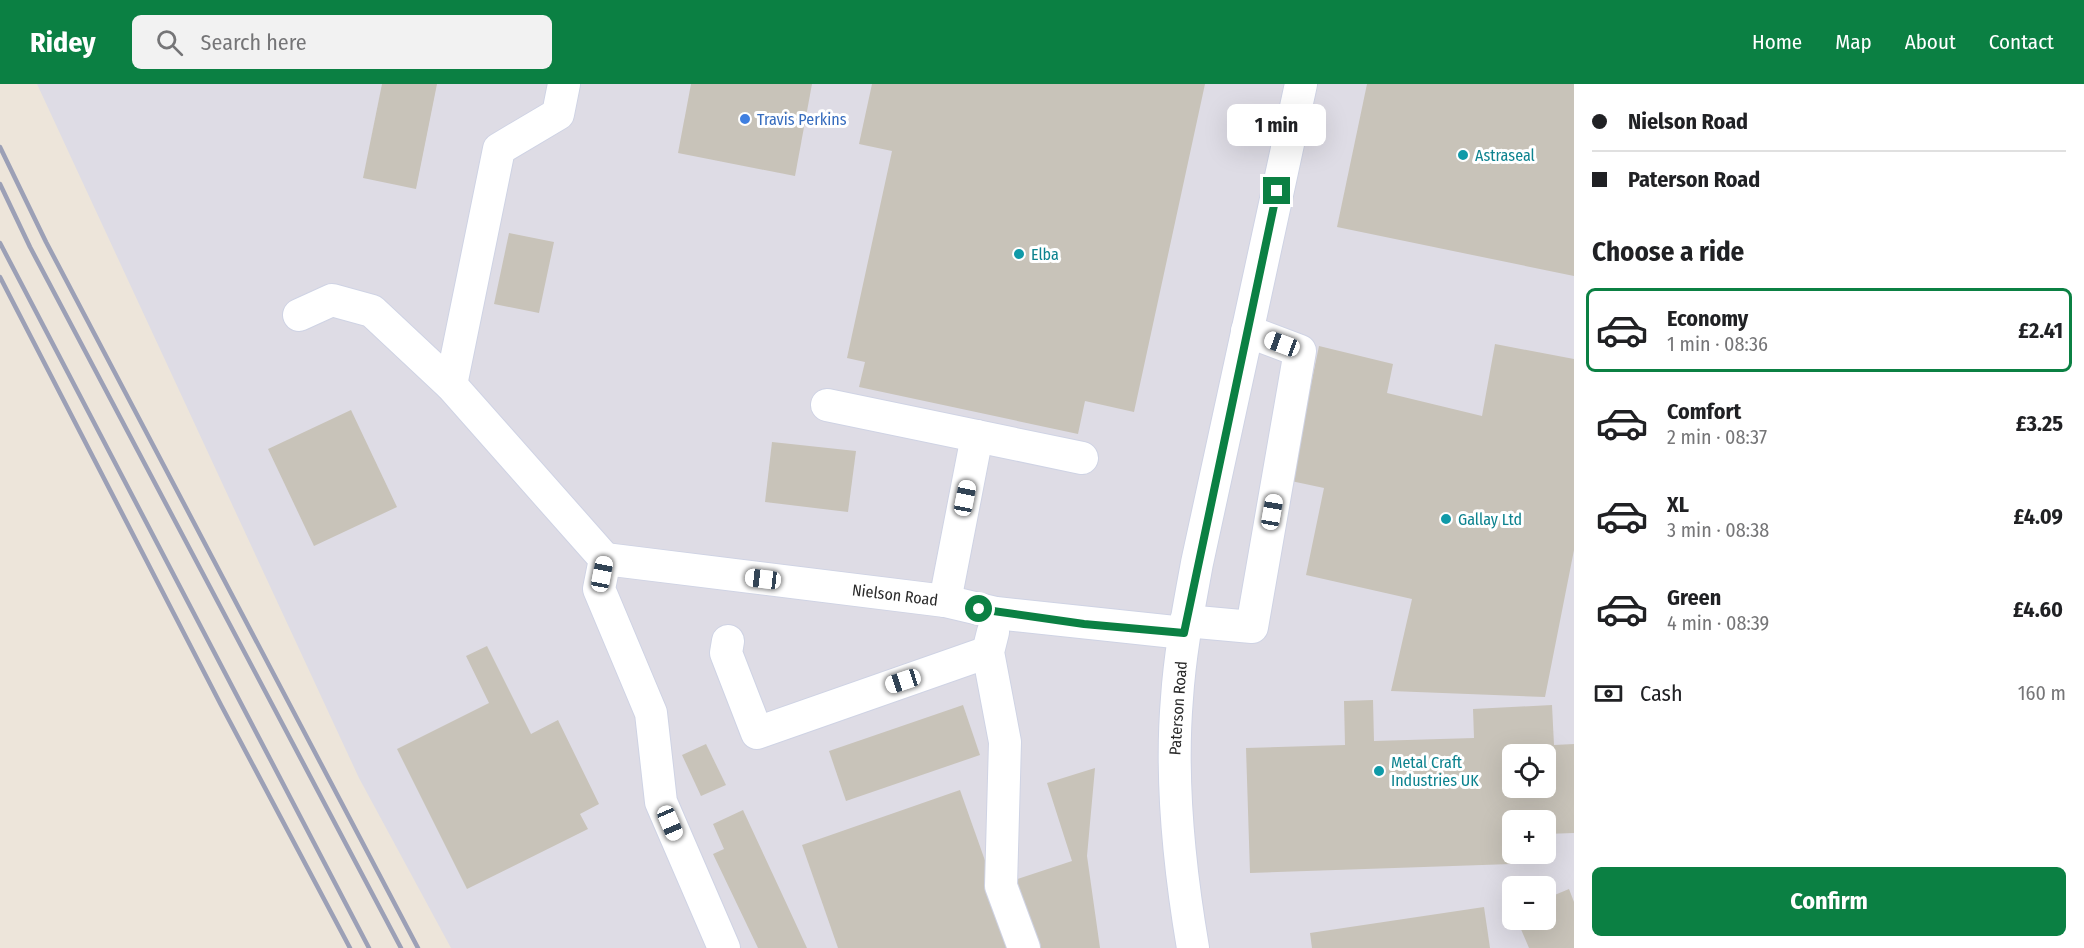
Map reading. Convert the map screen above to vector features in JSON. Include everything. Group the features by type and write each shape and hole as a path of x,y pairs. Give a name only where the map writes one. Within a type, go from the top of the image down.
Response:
{"street":[{"path":"451,385 500,149 558,114 564,84"},
{"name":"Paterson Road","path":"1193,948 1184,897 1174,766 1177,698 1185,627 1301,84"},
{"path":"299,315 332,300 372,311 451,385 605,559 599,589 651,713 661,802 724,948"},
{"name":"Nielson Road","path":"605,559 945,601 996,613 1185,627 1252,627 1300,351 1247,331"},
{"path":"827,405 1082,458"},
{"path":"945,601 977,436"},
{"path":"996,613 988,652 1005,742 1001,886 1024,948"},
{"path":"728,642 726,653 757,733 988,652"}],"shaded area":[{"path":"37,84 1574,84 1574,948 451,948 359,778"}],"building":[{"path":"382,84 437,84 416,189 363,178"},
{"name":"Travis Perkins","path":"691,84 812,84 795,176 678,153"},
{"name":"Elba","path":"872,84 1205,84 1134,412 1085,401 1078,434 859,387 865,362 847,358 892,151 859,144"},
{"name":"Astraseal","path":"1367,84 1574,84 1574,276 1337,227"},
{"path":"509,233 554,242 539,313 494,304"},
{"name":"Gallay Ltd","path":"1495,344 1574,359 1574,550 1545,697 1391,691 1412,599 1306,575 1324,488 1291,481 1319,346 1393,364 1387,393 1482,416"},
{"path":"351,410 397,507 314,546 268,449"},
{"path":"772,442 856,451 848,512 765,502"},
{"path":"487,646 531,734 558,720 599,804 580,814 588,829 467,889 397,749 489,703 466,656"},
{"name":"Metal Craft Industries UK","path":"1373,700 1374,741 1474,738 1473,709 1552,705 1554,744 1502,744 1502,798 1556,798 1556,745 1574,744 1574,833 1556,834 1556,810 1502,810 1502,864 1513,864 1250,873 1246,748 1345,745 1344,701"},
{"path":"963,705 980,755 846,801 829,751"},
{"path":"706,744 726,785 701,796 682,755"},
{"path":"1095,768 1087,856 1100,948 1032,948 1008,882 1072,861 1047,783"},
{"path":"960,790 1016,948 838,948 802,845"},
{"path":"743,810 807,948 758,948 713,854 724,849 713,824"},
{"path":"1569,889 1574,902 1574,948 1529,948 1521,930 1556,930 1556,894"},
{"path":"1484,907 1490,948 1312,948 1310,933"}],"railway":[{"path":"0,147 46,242 418,948"},
{"path":"0,184 30,247 401,948"},
{"path":"0,243 369,948"},
{"path":"0,277 221,705 350,948"}],"place":[{"name":"Travis Perkins","path":"745,119"},
{"name":"Astraseal","path":"1463,155"},
{"name":"Elba","path":"1019,254"},
{"name":"Gallay Ltd","path":"1446,519"},
{"name":"Metal Craft Industries UK","path":"1379,771"}],"route":[{"path":"979,609 1084,624 1184,633 1197,562 1277,191"}]}
